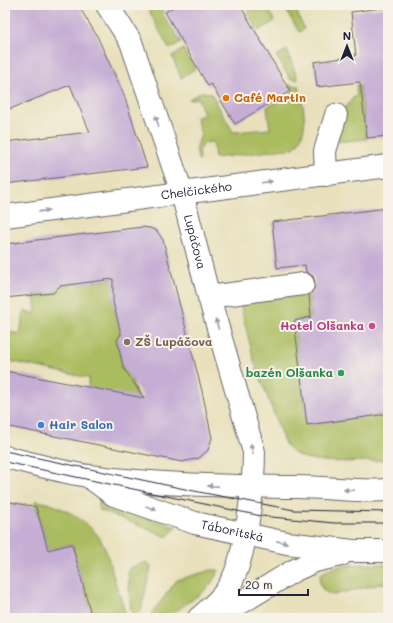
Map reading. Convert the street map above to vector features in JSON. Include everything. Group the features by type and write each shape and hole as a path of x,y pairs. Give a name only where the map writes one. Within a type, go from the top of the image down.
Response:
{"street":[{"name":"Lupáčova","path":"106,5 131,42 182,193 209,297 254,452 252,487 239,562 230,585 220,599 199,618"},
{"path":"326,175 325,152 336,115"},
{"name":"Chelčického","path":"5,216 388,166"},
{"path":"209,297 303,284"},
{"name":"Táboritská","path":"5,457 87,476 201,486 298,487 369,491 388,490"},
{"name":"Táboritská","path":"87,476 114,496 195,523 287,543 353,552 388,551"},
{"path":"216,618 293,571 315,561 353,552"}],"green space":[{"path":"146,5 167,5 168,7 162,10 163,15 181,42 169,49"},
{"path":"259,5 265,5 275,21 258,31 247,12"},
{"path":"283,5 294,5 304,29 299,32"},
{"path":"184,49 195,69 181,78 172,56"},
{"path":"287,50 298,80 290,79 276,56"},
{"path":"289,85 299,86 304,110 303,134 294,148 215,158 213,142 204,143 199,151 200,160 198,160 196,150 201,134 196,117 204,115 198,98 189,99 201,92 211,93 233,132 270,129 267,107 291,94 293,91"},
{"path":"356,85 360,85 367,139 336,142 338,116 354,97 357,96"},
{"path":"114,279 113,302 122,337 117,341 123,366 131,378 138,399 88,388 89,378 5,360 5,331 20,334 24,311 36,313 34,295 53,293 60,286"},
{"path":"309,293 311,317 294,321 307,425 388,414 388,460 340,462 313,460 294,453 285,444 254,361 240,303"},
{"path":"35,501 43,502 62,509 80,519 95,532 103,544 107,555 126,618 92,618 72,544 48,550"},
{"path":"99,502 176,527 168,536 165,536 100,510 98,507"},
{"path":"147,562 151,567 141,610 139,613 134,614 131,611 129,568"},
{"path":"388,564 388,582 333,595 329,594 322,588 320,582 320,576 325,571 333,568 352,565"},
{"path":"211,570 219,570 211,584 203,592 166,618 148,618 177,580"}],"building":[{"path":"5,5 78,5 97,36 124,95 147,167 5,184 5,142 90,132 70,85 5,111"},
{"path":"177,5 240,5 290,91 235,124 211,84 208,86 165,12"},
{"path":"388,7 388,136 367,138 360,82 317,87 314,62 356,56 351,12"},
{"path":"388,208 388,414 307,425 294,321 311,317 309,295 314,289 315,282 313,276 306,272 305,265 277,268 272,222"},
{"path":"142,227 157,231 163,240 202,391 212,438 208,450 199,458 182,462 5,426 5,371 144,398 123,367 117,340 121,334 113,302 113,279 60,286 53,293 5,298 5,244"},
{"path":"5,501 36,507 48,550 72,544 92,618 5,618"}],"tram line":[{"path":"5,451 199,492 294,510 388,512"},
{"path":"5,462 261,516 334,523 388,523"}],"place":[{"name":"Café Martin","path":"226,98"},
{"name":"Hotel Olšanka","path":"372,326"},
{"name":"ZŠ Lupáčova","path":"127,342"},
{"name":"bazén Olšanka","path":"341,373"},
{"name":"Hair Salon","path":"41,425"}]}
